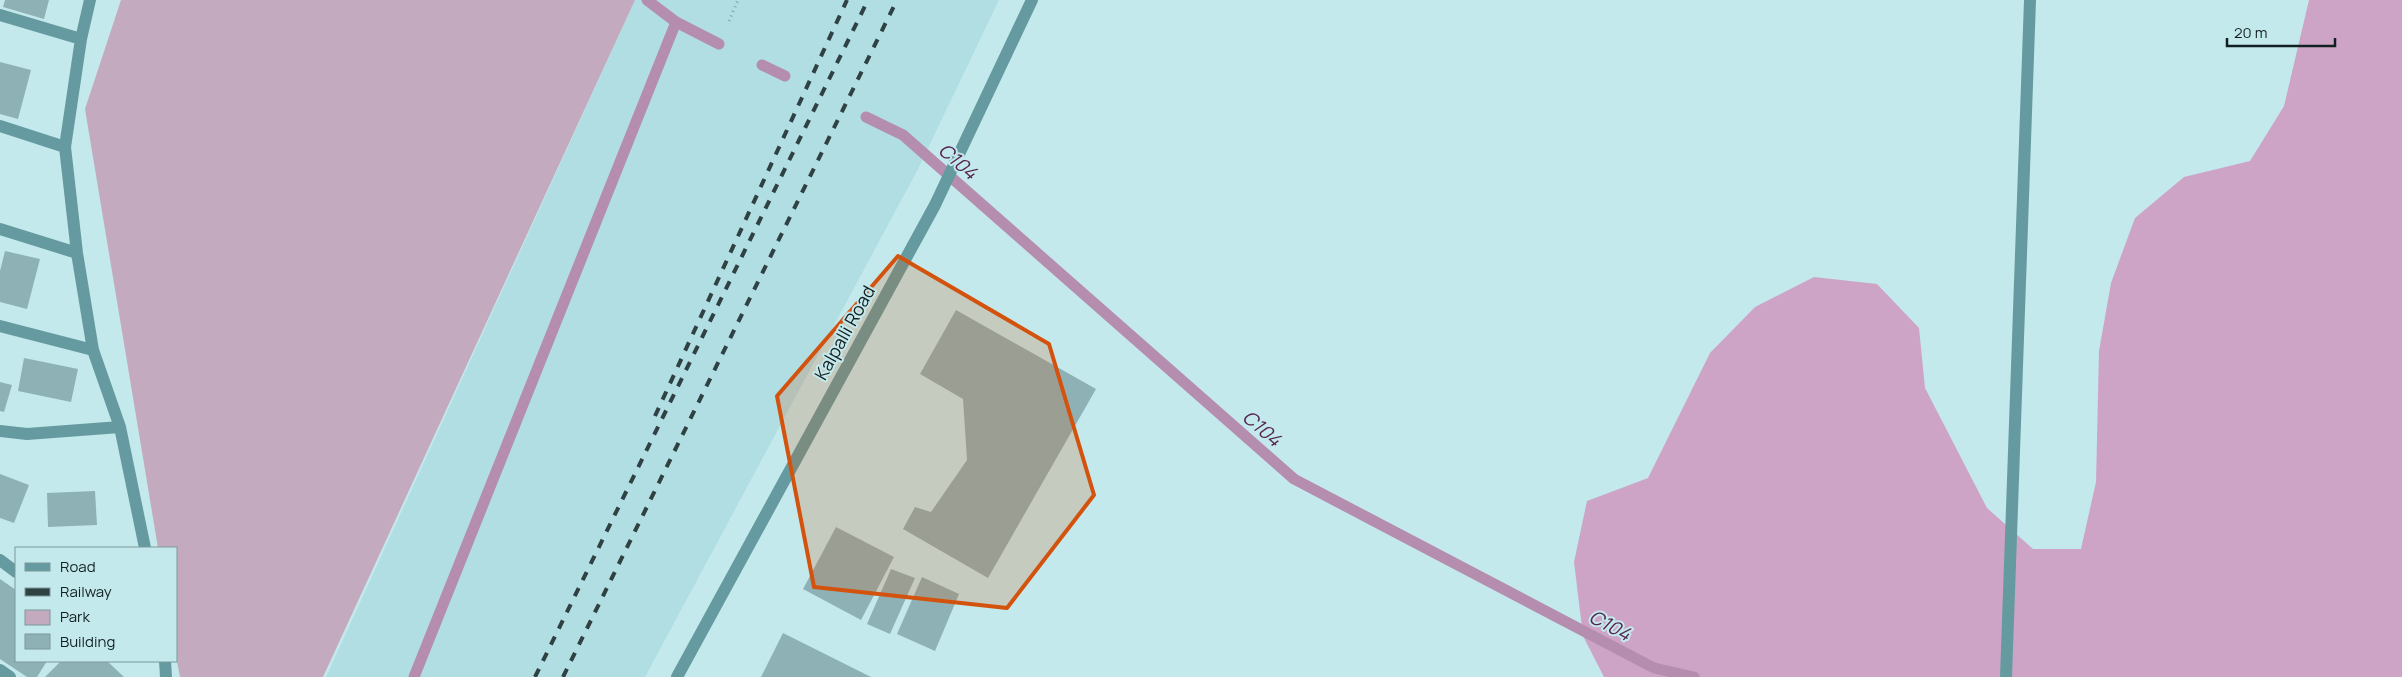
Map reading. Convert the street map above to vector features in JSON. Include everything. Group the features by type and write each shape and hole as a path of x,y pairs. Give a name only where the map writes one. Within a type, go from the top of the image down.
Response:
{"street":[{"path":"90,0 81,39 65,147 77,253 93,350 120,427 145,547"},
{"name":"Kalpalli Road","path":"677,677 941,192 1032,0"},
{"path":"2006,677 2030,0"},
{"path":"0,15 81,39"},
{"path":"0,126 65,147"},
{"path":"0,229 77,253"},
{"path":"0,326 93,350"},
{"path":"0,431 27,434 120,427"},
{"path":"0,560 15,571"},
{"path":"165,662 166,677"},
{"path":"0,670 10,677"}],"path":[{"path":"729,21 738,0"}],"highlighted area":[{"path":"898,256 1049,344 1094,495 1007,608 814,587 777,396"}],"shaded area":[{"path":"635,0 999,0 918,169 645,677 326,677"},
{"path":"2309,0 2402,0 2402,677 1604,677 1583,636 1574,562 1587,501 1648,478 1710,353 1755,307 1814,277 1877,284 1919,328 1925,388 1987,508 2033,549 2081,549 2096,482 2099,351 2111,283 2135,218 2184,177 2250,161 2284,106"}],"green space":[{"path":"121,0 635,0 323,677 180,677 177,662 178,547 158,547 85,109"}],"building":[{"path":"5,0 49,0 44,19 3,7"},
{"path":"0,62 31,70 18,119 0,114"},
{"path":"5,251 40,259 27,309 0,302 0,271"},
{"path":"956,310 1096,389 988,578 903,529 915,507 931,512 967,460 963,399 920,374"},
{"path":"24,358 78,369 71,402 18,391"},
{"path":"0,382 12,385 4,412 0,411"},
{"path":"0,474 29,485 14,523 0,518"},
{"path":"95,491 97,525 48,527 47,493"},
{"path":"836,527 894,557 861,620 803,589"},
{"path":"891,569 915,578 890,634 867,624"},
{"path":"922,577 959,594 935,651 897,634"},
{"path":"0,579 15,589 15,662 46,662 37,677 27,677 0,659"},
{"path":"783,633 871,677 761,677"},
{"path":"60,662 108,662 124,677 45,677"}],"waterway":[{"name":"C104","path":"647,0 676,22"},
{"path":"414,677 676,22 719,44"},
{"name":"C104","path":"762,65 785,76"},
{"name":"C104","path":"866,117 903,135 1294,479 1654,668 1694,677"}],"railway":[{"path":"655,416 847,0"},
{"path":"535,677 868,0"},
{"path":"563,677 897,0"}]}
